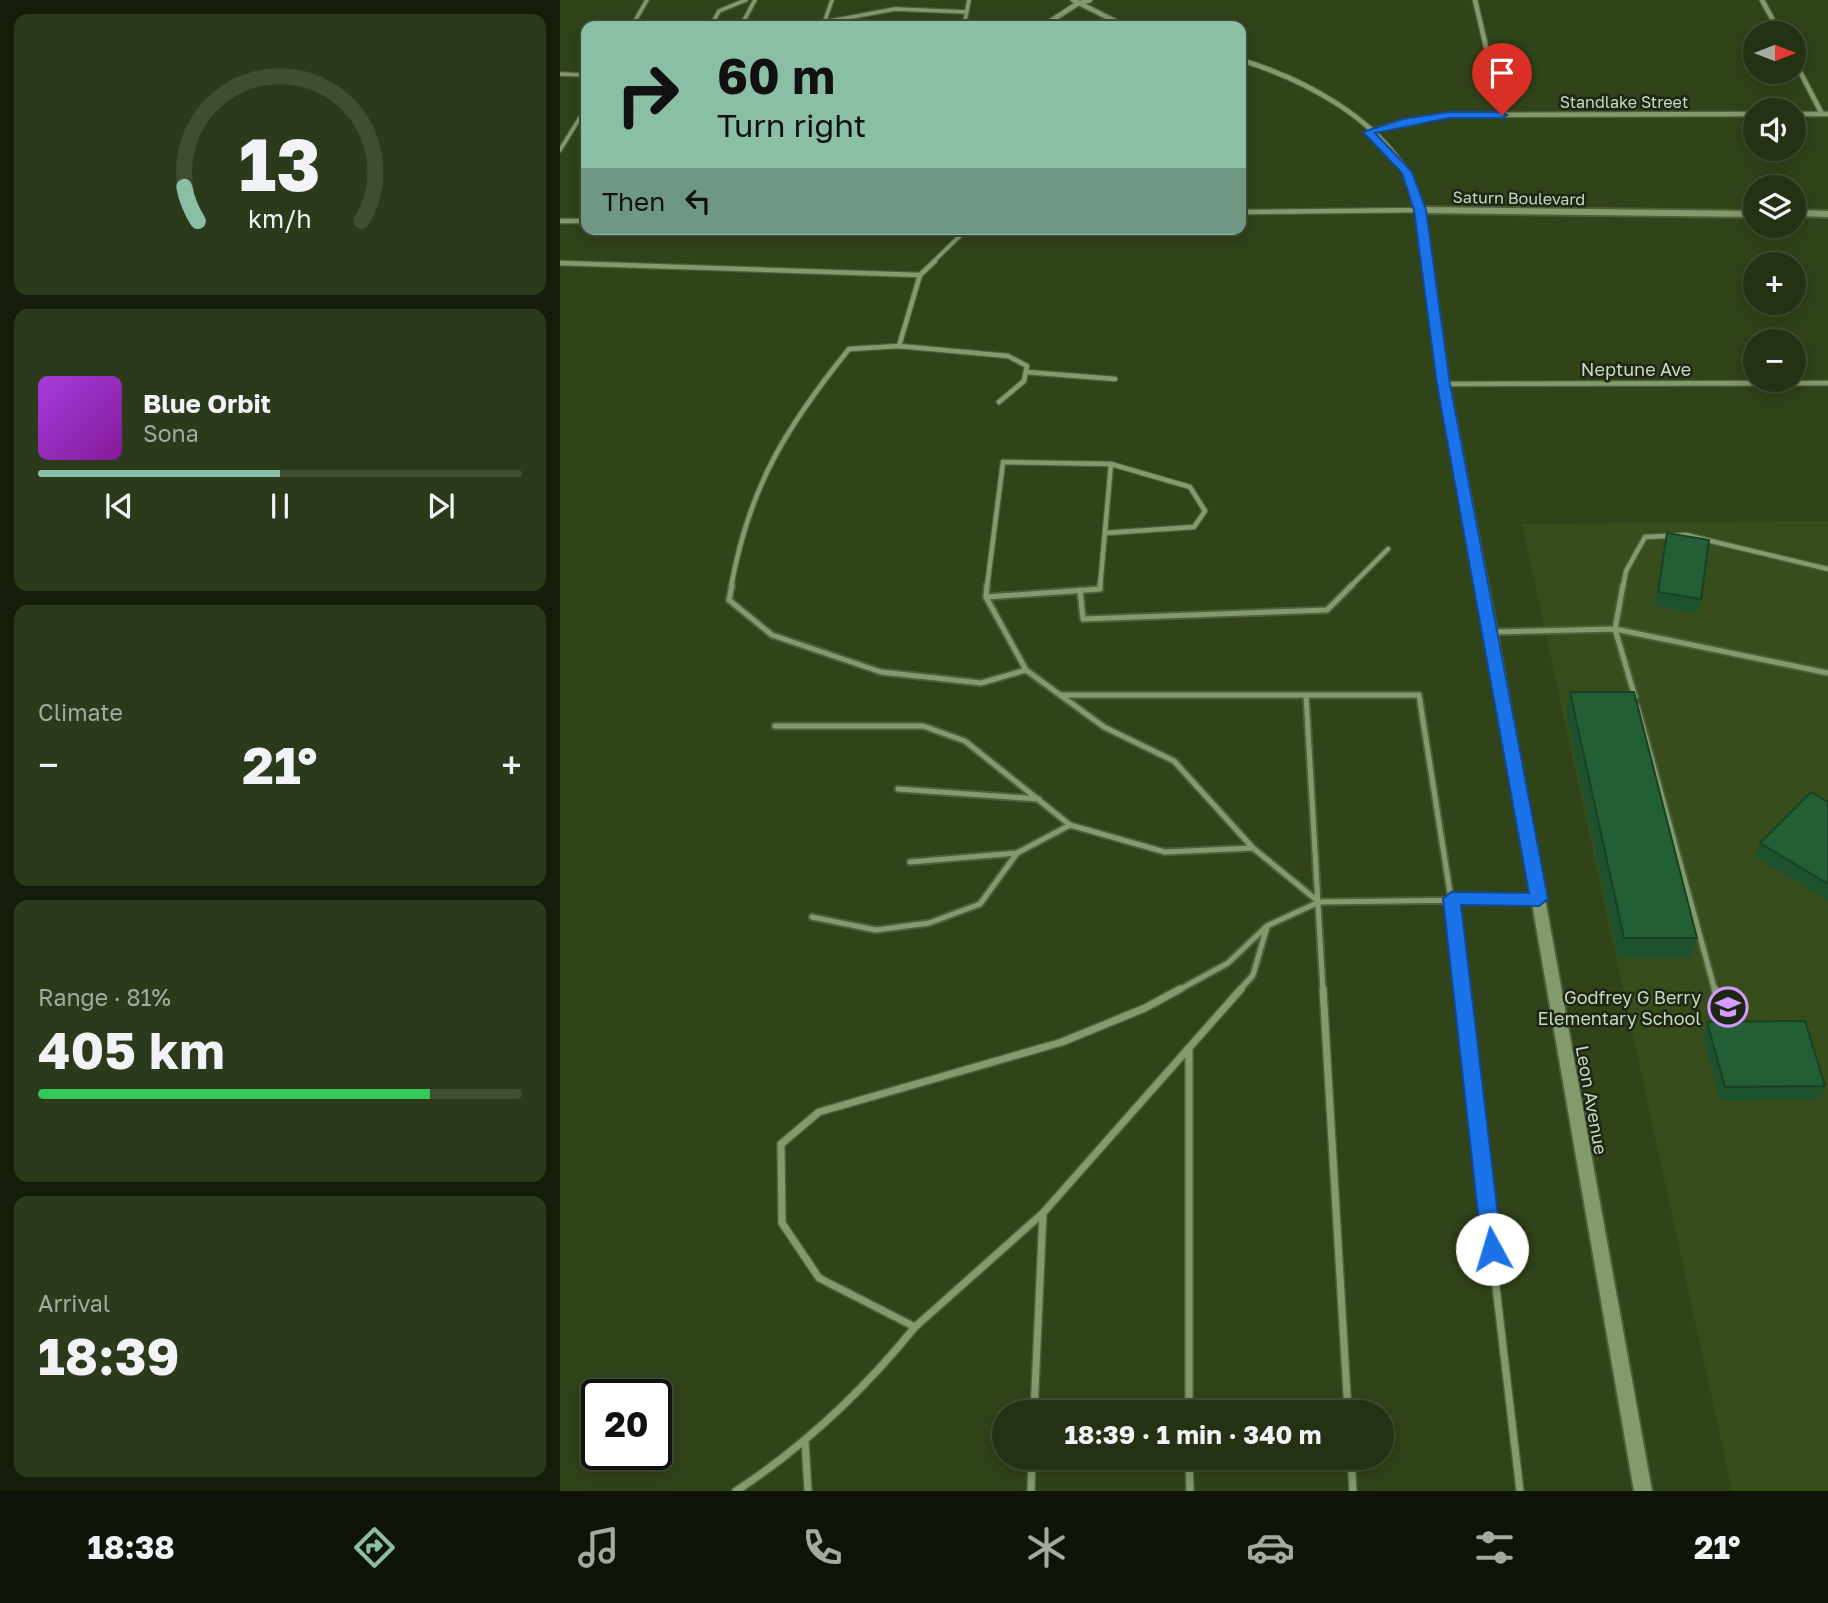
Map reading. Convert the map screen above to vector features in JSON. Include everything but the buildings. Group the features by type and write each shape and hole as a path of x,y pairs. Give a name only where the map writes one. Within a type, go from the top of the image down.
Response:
{"street":[{"path":"1050,21 1075,2 1090,0"},
{"path":"1475,0 1502,115"},
{"path":"1762,0 1773,21"},
{"path":"1075,2 1115,21"},
{"name":"Leon Avenue","path":"1246,62 1309,86 1368,132 1407,172 1420,210 1444,384 1539,899 1643,1491"},
{"path":"1806,81 1825,114 1806,114"},
{"name":"Standlake Street","path":"1368,132 1403,122 1449,115 1743,114"},
{"name":"Saturn Boulevard","path":"1246,212 1420,210 1743,214"},
{"path":"1806,213 1828,214"},
{"path":"560,221 581,220"}],"lane":[{"path":"635,21 647,0"},
{"path":"714,21 719,11 746,0"},
{"path":"744,21 755,0"},
{"path":"825,21 832,0"},
{"path":"965,21 969,0"},
{"path":"838,21 895,9 914,12 967,12"},
{"path":"560,75 581,75"},
{"path":"560,150 581,116"},
{"path":"899,346 920,275 961,235"},
{"path":"560,263 920,275"},
{"path":"999,402 1024,381 1026,372 1027,366 1008,356 899,346 849,349 815,390 780,443 744,525 730,600 772,635 881,672 981,683 1026,670"},
{"path":"1026,372 1115,379"},
{"name":"Neptune Ave","path":"1444,384 1828,383"},
{"path":"1105,533 1194,527 1205,511 1190,487 1111,464 1003,462 986,597 1026,670 1104,727 1174,761 1253,848 1319,902"},
{"path":"986,597 1100,589 1111,464"},
{"path":"1717,997 1615,629 1626,571 1645,537 1686,535 1828,569"},
{"path":"1080,590 1083,620 1327,610 1388,549"},
{"path":"1491,632 1615,629 1828,673"},
{"path":"1061,695 1419,695 1451,899 1520,1491"},
{"path":"1306,695 1347,1400"},
{"path":"775,726 923,726 965,741 1070,825 1166,852 1253,848"},
{"path":"898,789 1039,799"},
{"path":"911,862 1017,853 1070,825"},
{"path":"812,917 876,930 929,923 980,904 1017,853"},
{"path":"915,1327 819,1278 782,1223 781,1144 820,1112 1062,1042 1144,1008 1228,963 1267,926 1319,902 1539,899"},
{"path":"736,1491 805,1440 881,1372 915,1327 1043,1213 1253,975 1267,926"},
{"path":"1189,1049 1189,1400"},
{"path":"1035,1400 1043,1213"},
{"path":"805,1440 808,1491"},
{"path":"1031,1491 1032,1470"},
{"path":"1189,1470 1189,1491"},
{"path":"1352,1470 1353,1491"}],"shaded area":[{"name":"Godfrey G Berry Elementary School","path":"1828,521 1828,1491 1732,1491 1522,524"}],"place":[{"name":"Godfrey G Berry Elementary School","path":"1728,1007"}],"route":[{"path":"1492,1249 1451,899 1539,899 1444,384 1420,210 1407,172 1368,132 1403,122 1449,115 1502,115"}]}
